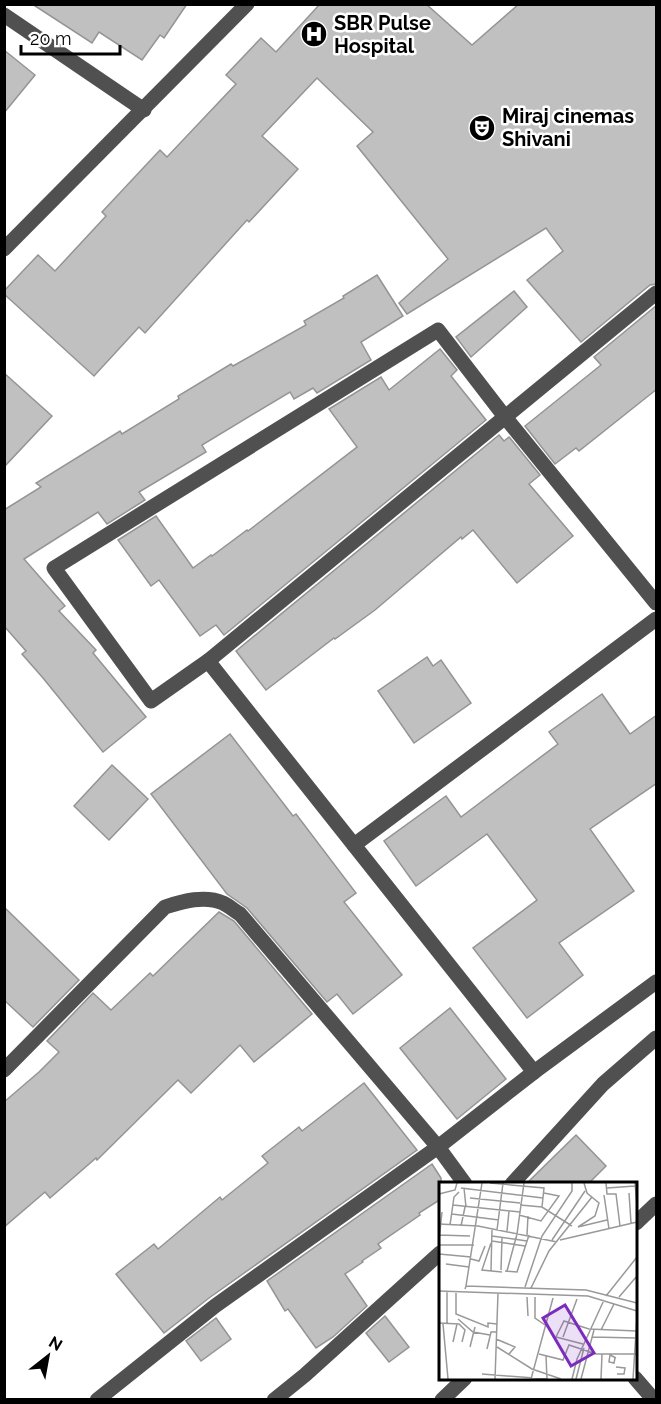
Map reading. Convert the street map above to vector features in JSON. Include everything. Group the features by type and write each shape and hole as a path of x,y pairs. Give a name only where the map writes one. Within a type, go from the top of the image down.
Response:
{"street":[{"path":"4,249 247,4"},
{"path":"4,15 144,110"},
{"path":"657,293 505,417 208,661 151,701 54,568 438,330 505,417 657,603"},
{"path":"354,845 657,619"},
{"path":"208,661 534,1072"},
{"path":"4,1070 165,907 185,900 203,899 222,903 240,914 438,1147 464,1182"},
{"path":"97,1400 215,1306 438,1147 534,1072 657,982"},
{"path":"514,1182 603,1084 657,1038"},
{"path":"637,1222 657,1204"},
{"path":"274,1400 439,1255"},
{"path":"442,1400 463,1380"},
{"path":"637,1380 654,1400"}],"building":[{"path":"32,4 187,4 164,38 160,35 142,60 99,32 92,43"},
{"path":"320,4 426,4 472,45 519,4 657,4 657,284 650,285 581,342 527,280 563,251 546,228 407,314 399,303 448,259 357,146 373,132 317,78 262,136 298,169 249,222 247,220 145,333 139,327 94,376 4,294 4,291 38,255 55,271 106,216 102,212 160,150 167,157 236,84 226,75 261,38 276,52"},
{"path":"4,50 35,75 4,113"},
{"path":"377,275 403,316 361,342 371,360 317,393 313,388 294,399 290,392 202,445 206,452 139,492 145,500 107,524 98,512 24,559 65,606 59,611 96,650 93,653 146,717 103,752 22,654 26,651 4,626 4,510 41,487 36,483 120,431 122,434 231,364 233,366 306,325 304,321 344,298 343,296"},
{"path":"514,291 527,307 471,357 456,337"},
{"path":"657,305 657,389 579,451 576,448 555,464 525,426 601,365 594,357"},
{"path":"440,349 457,370 451,376 486,420 224,635 216,625 200,636 159,580 151,586 118,540 156,516 193,568 248,531 357,447 329,409 381,377 389,390"},
{"path":"4,373 52,416 4,467"},
{"path":"499,435 504,441 509,437 540,475 529,484 573,536 517,583 473,530 462,539 461,537 375,610 266,690 236,651"},
{"path":"427,657 433,666 441,660 471,703 414,743 378,691"},
{"path":"602,694 630,734 657,715 657,783 590,829 634,891 559,943 583,975 527,1018 473,948 537,900 487,834 416,886 384,841 446,796 461,817 558,744 549,732"},
{"path":"230,734 293,816 296,814 356,893 344,902 402,975 353,1014 337,994 327,1002 247,908 227,894 151,794"},
{"path":"112,765 148,799 109,840 74,806"},
{"path":"4,907 79,980 33,1027 4,1000"},
{"path":"219,912 234,921 312,1014 254,1062 240,1045 191,1093 178,1080 97,1160 96,1158 50,1198 45,1192 4,1227 4,1102 59,1052 47,1041 93,993 111,1010 150,973 153,976"},
{"path":"450,1008 506,1079 457,1119 400,1048"},
{"path":"364,1083 417,1150 209,1298 164,1333 116,1274 154,1244 158,1249 220,1197 222,1200 268,1163 262,1156 299,1127 302,1131"},
{"path":"576,1135 606,1166 590,1182 528,1182"},
{"path":"432,1164 441,1178 439,1200 378,1244 381,1248 345,1274 367,1306 333,1337 316,1348 288,1309 285,1311 267,1281"},
{"path":"385,1316 409,1347 389,1362 366,1333"},
{"path":"216,1318 231,1339 201,1361 186,1341"}],"place":[{"name":"SBR Pulse Hospital","path":"314,34"},
{"name":"Miraj cinemas Shivani","path":"482,128"}]}
